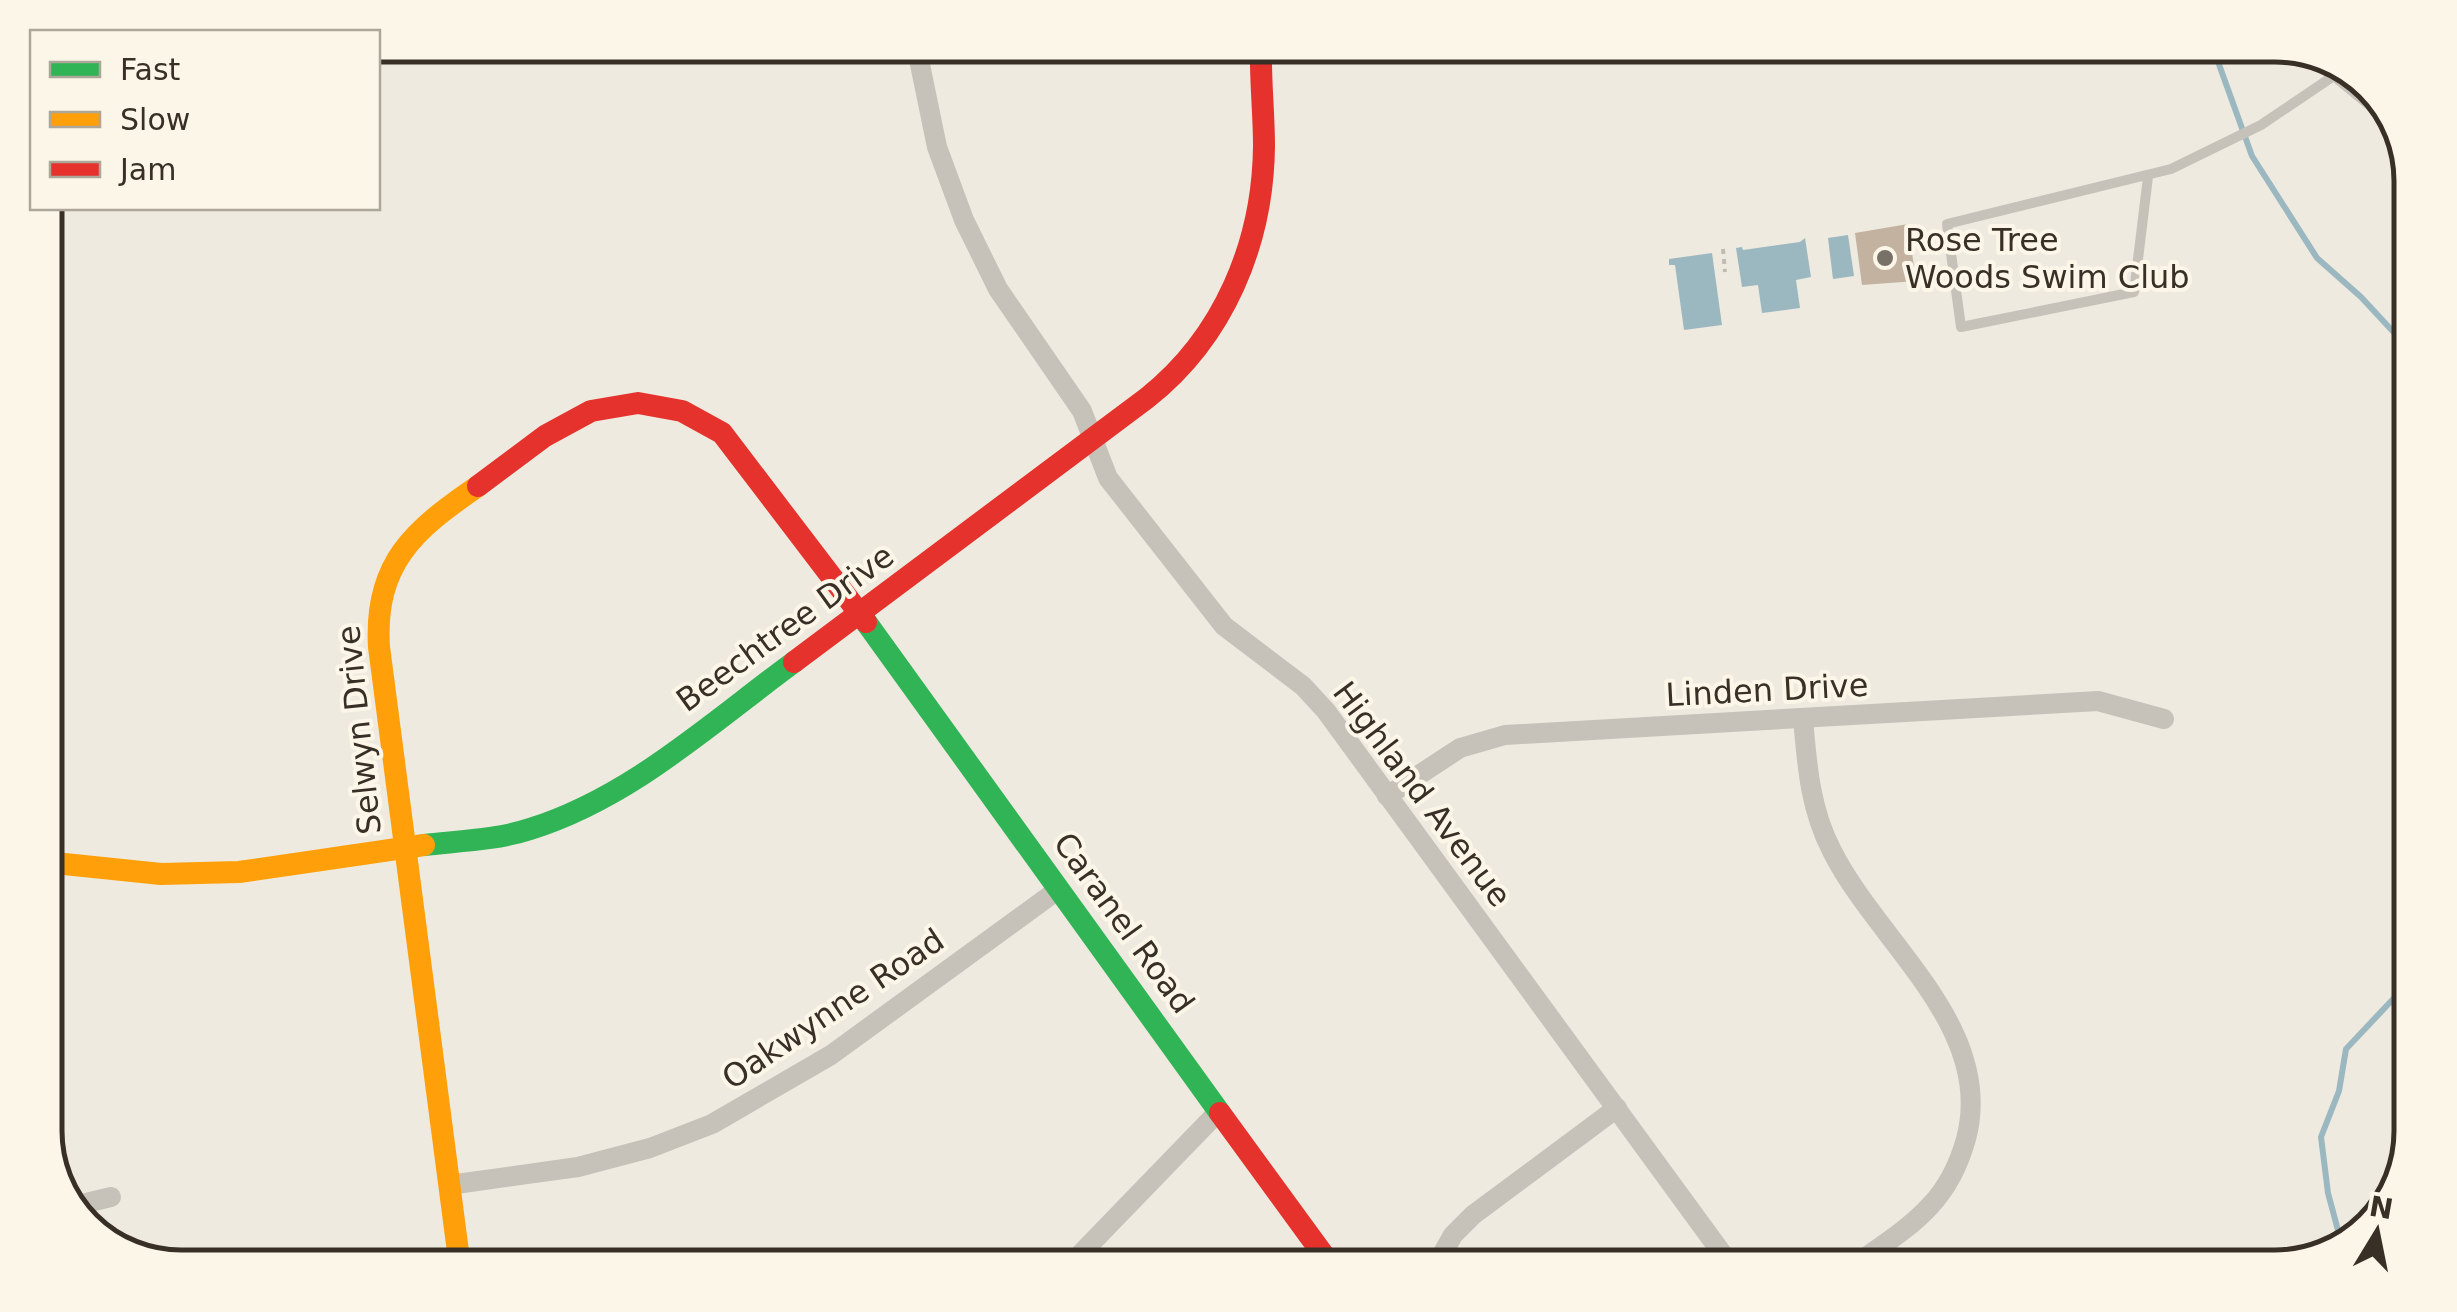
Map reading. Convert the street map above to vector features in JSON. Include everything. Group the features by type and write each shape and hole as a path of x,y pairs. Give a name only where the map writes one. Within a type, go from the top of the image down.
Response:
{"street":[{"name":"Highland Avenue","path":"920,62 937,146 964,220 998,289 1082,410 1108,478 1224,626 1304,686 1326,711 1720,1250"},
{"name":"Beechtree Drive","path":"63,863 200,874 240,872 525,831 611,796 860,614 1177,372 1213,325 1244,262 1256,224 1262,186 1261,62"},
{"name":"Selwyn Drive","path":"458,1250 377,622 389,571 426,524 572,419 602,407 632,402 658,404 705,420 722,434 860,614"},
{"name":"Caranel Road","path":"860,614 1320,1250"},
{"name":"Linden Drive","path":"1388,796 1460,748 1505,736 2098,701 2164,719"},
{"path":"1803,718 1810,792 1830,850 1852,888 1945,1015 1969,1070 1969,1129 1961,1158 1946,1188 1909,1225 1875,1250"},
{"name":"Oakwynne Road","path":"449,1185 578,1167 650,1148 712,1124 831,1055 1059,889"},
{"path":"1445,1250 1473,1215 1617,1108"},
{"path":"1084,1250 1219,1110"},
{"path":"88,1203 111,1197"}],"lane":[{"path":"2148,177 2134,292 1961,327 1946,224 2171,170 2261,125 2324,73"}],"path":[{"path":"1723,249 1725,272"}],"water":[{"path":"1848,235 1854,276 1833,279 1828,238"},
{"path":"1805,238 1811,277 1796,280 1800,308 1762,313 1758,285 1742,287 1736,248 1800,242"},
{"path":"1712,253 1722,325 1684,330 1675,265 1669,265 1669,259"}],"building":[{"name":"Rose Tree Woods Swim Club","path":"1908,224 1916,281 1862,285 1855,233"}],"waterway":[{"path":"2218,62 2252,156 2317,258 2394,333"},
{"path":"2327,1185 2321,1137 2339,1091 2346,1049 2394,998"}],"traffic: fast":[{"path":"866,622 1220,1113"},
{"path":"424,845 517,833 602,798 668,757 794,662"}],"traffic: slow":[{"path":"458,1250 379,647 379,618 383,593 403,552 435,518 478,486"},
{"path":"63,864 161,874 239,872 424,845"}],"traffic: jam":[{"path":"794,662 1147,398 1198,347 1234,286 1256,218 1264,146 1262,62"},
{"path":"478,486 545,436 591,411 638,403 682,411 722,433 866,622"},
{"path":"1220,1113 1320,1250"}],"place":[{"name":"Rose Tree Woods Swim Club","path":"1885,258"}]}
